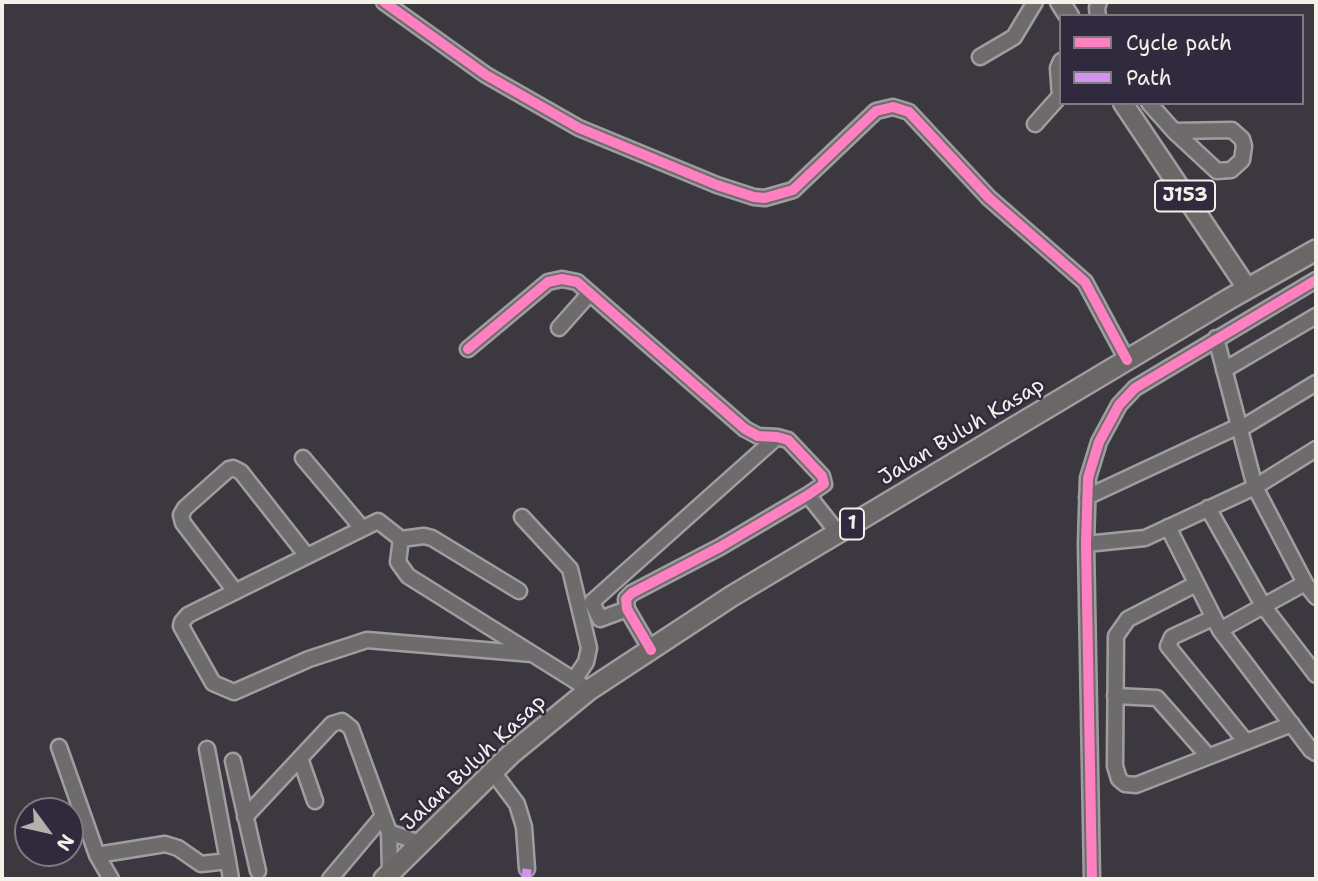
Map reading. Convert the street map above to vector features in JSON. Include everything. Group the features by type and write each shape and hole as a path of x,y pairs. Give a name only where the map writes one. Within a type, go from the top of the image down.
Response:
{"highway":[{"name":"Jalan Buluh Kasap","path":"387,876 582,685 651,650 732,596 1247,288 1316,250"}],"main road":[{"name":"J153","path":"1125,105 1247,288"}],"street":[{"path":"384,2 486,75 579,128 754,197 765,198 793,190 876,111 892,107 909,112 989,198 1085,282 1127,360"},
{"path":"980,57 1014,37 1035,2"},
{"path":"1035,124 1059,97"},
{"path":"1151,105 1174,131 1217,171 1231,170 1242,160 1242,139 1233,131 1174,131"},
{"path":"468,349 548,282 569,280 590,293 749,432 793,443 825,480 824,484 808,495 720,547 632,593 626,599 627,609 651,650"},
{"path":"1092,879 1086,544 1090,470 1099,442 1119,405 1135,388 1316,280"},
{"path":"559,328 590,293"},
{"path":"1224,370 1316,316"},
{"path":"1216,338 1255,487 1305,583 1316,597"},
{"path":"1087,497 1239,427 1316,383"},
{"path":"627,609 600,620 592,602 777,437"},
{"path":"1086,544 1143,539 1255,487 1316,449"},
{"path":"303,458 362,528"},
{"path":"235,591 181,519 185,508 229,469 241,472 307,556"},
{"path":"808,495 838,533"},
{"path":"1208,508 1264,607 1316,675"},
{"path":"401,538 397,556 403,572 582,685 589,648 570,569 522,517"},
{"path":"519,591 432,538 401,538 377,521 188,615 181,626 214,685 231,691 240,691 309,659 367,640 532,654"},
{"path":"1168,527 1217,624 1311,750 1316,753"},
{"path":"1246,742 1168,646 1172,637 1264,607 1305,583"},
{"path":"1196,584 1123,624 1115,641 1115,774 1125,784 1136,785 1292,724"},
{"path":"1115,696 1157,698 1208,756"},
{"path":"245,817 332,724 342,721 348,724 389,832 387,876"},
{"path":"59,747 97,855 111,879"},
{"path":"207,749 231,879"},
{"path":"300,758 315,801"},
{"path":"233,761 258,871"},
{"path":"493,772 517,804 524,827 527,869"},
{"path":"330,879 383,817"},
{"path":"389,832 420,843"},
{"path":"97,855 165,844 178,848 201,864 228,862"}],"marked path":[{"path":"526,879 527,869"}],"cycle path":[{"path":"384,2 486,75 579,128 717,185 754,197 765,198 793,190 876,111 893,107 909,112 989,198 1085,282 1127,360"},
{"path":"468,349 548,282 562,279 577,282 745,429 758,436 788,440 822,476 824,484 808,495 720,547 632,593 626,599 627,609 651,650"},
{"path":"1092,879 1086,544 1088,478 1099,442 1119,405 1135,388 1316,280"}]}
